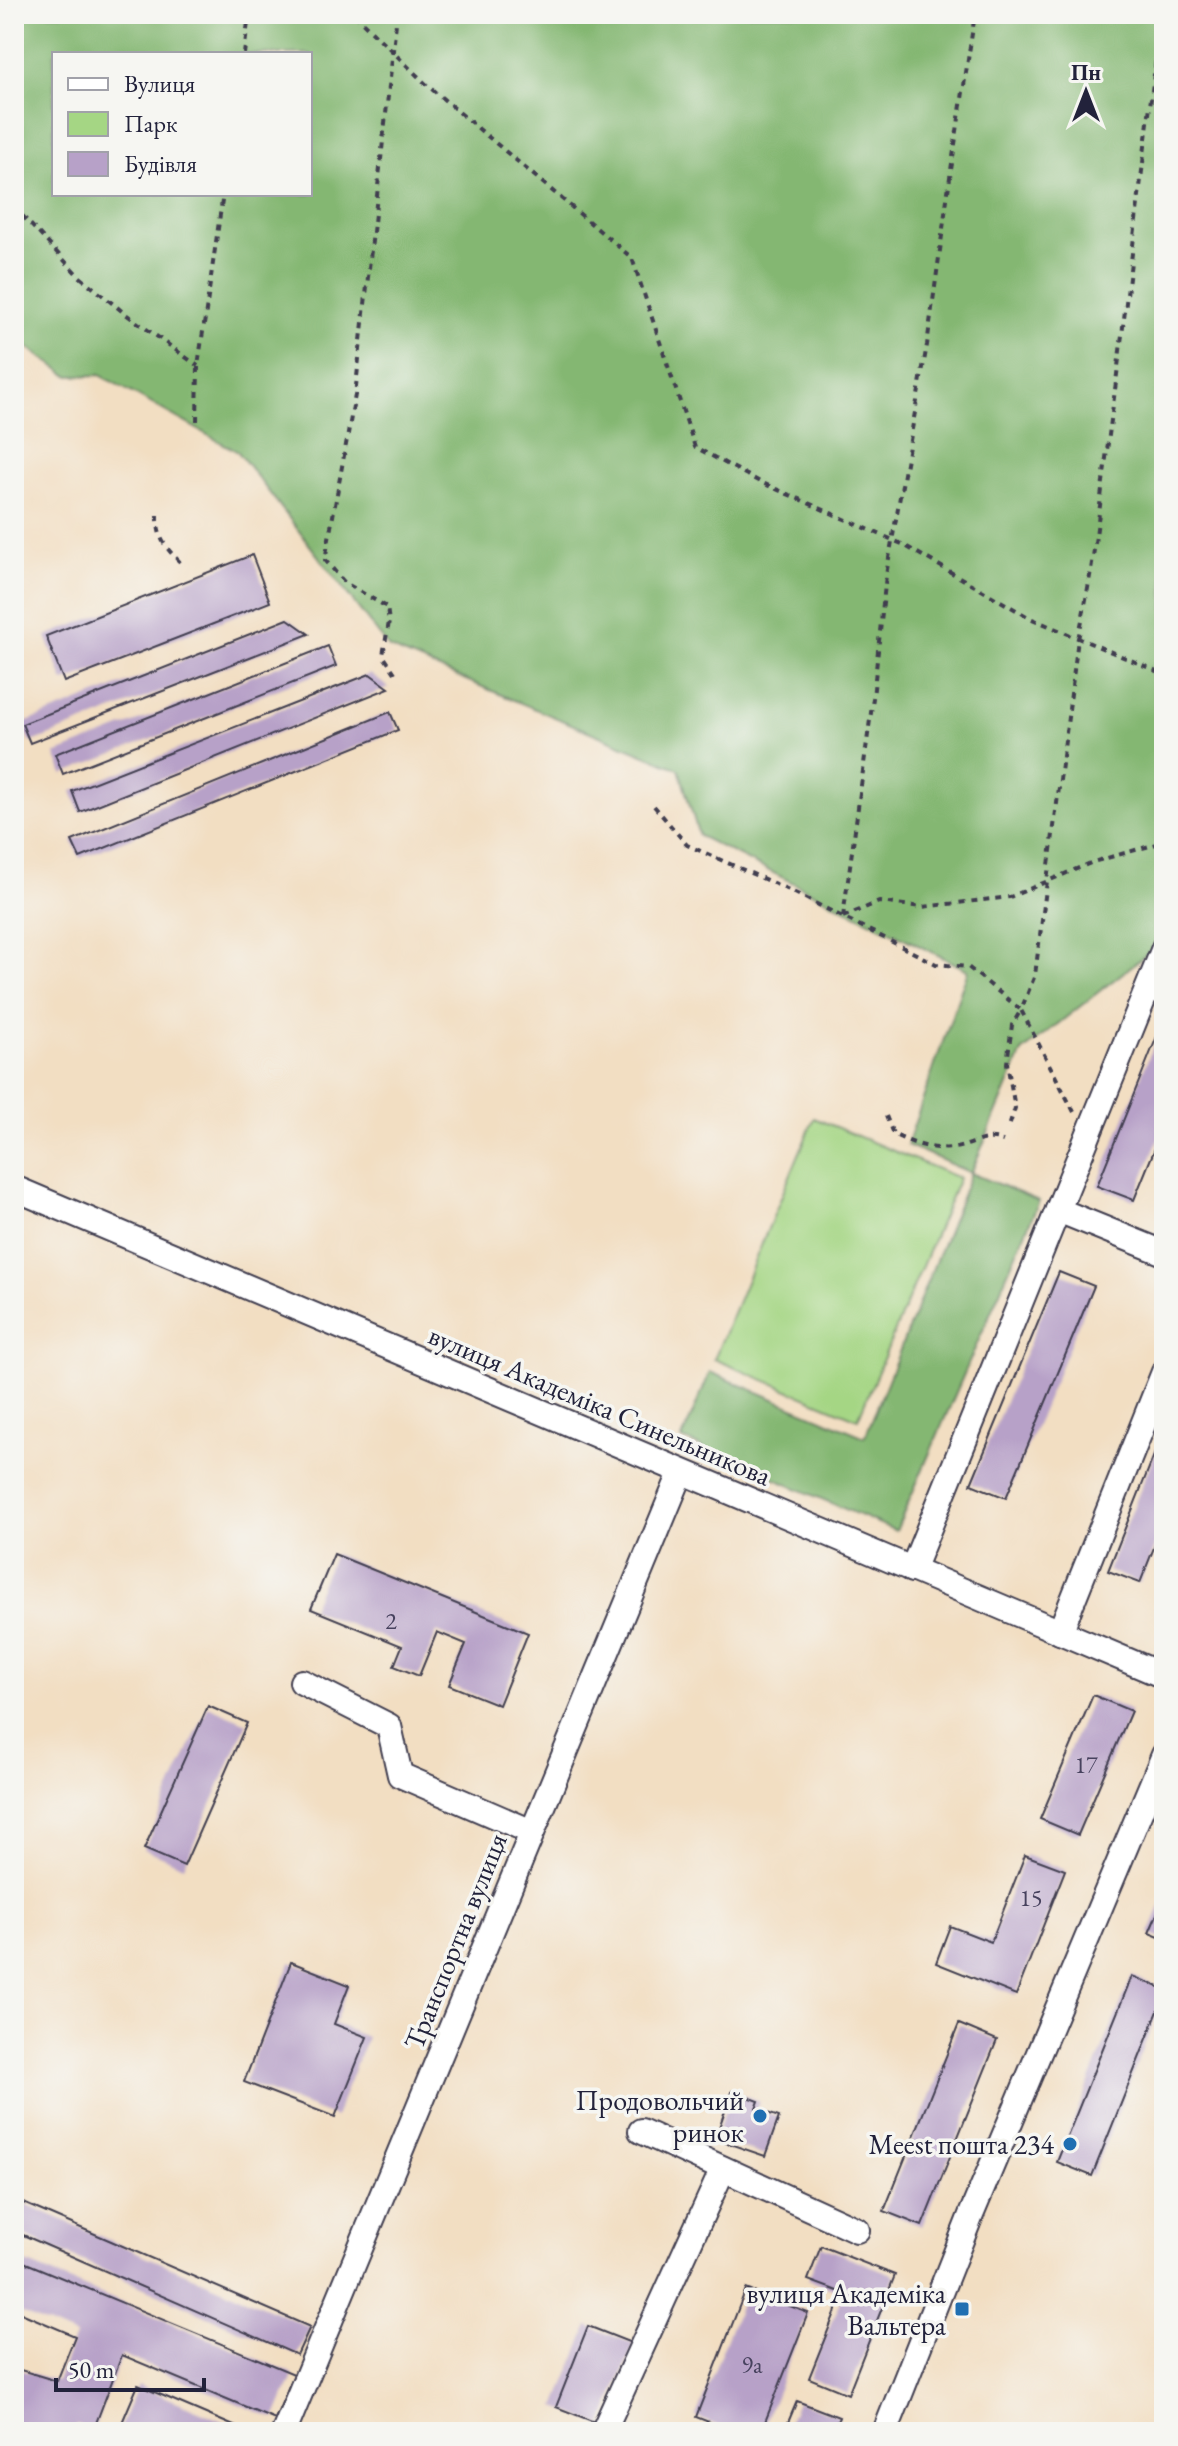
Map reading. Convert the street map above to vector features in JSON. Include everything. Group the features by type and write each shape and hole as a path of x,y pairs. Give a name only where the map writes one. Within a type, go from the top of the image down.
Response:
{"street":[{"path":"912,1570 1164,948"},
{"name":"вулиця Академіка Синельникова","path":"14,1188 1164,1676"},
{"path":"1058,1210 1164,1253"},
{"path":"1060,1632 1164,1372"},
{"name":"Транспортна вулиця","path":"284,2432 681,1473"},
{"path":"302,1682 389,1726 400,1775 532,1832"},
{"path":"885,2432 971,2215 1164,1755"},
{"path":"641,2131 857,2230"},
{"path":"603,2432 723,2169"}],"path":[{"path":"244,52 249,14"},
{"path":"354,14 428,86 632,258 695,447 760,482 892,540 1030,618 1164,674"},
{"path":"395,673 383,655 389,622 387,607 345,583 325,560 355,395 397,14"},
{"path":"843,917 892,540 927,345 975,14"},
{"path":"1009,1127 1015,1108 1007,1063 1012,1025 1035,975 1162,14"},
{"path":"197,421 198,366 223,196"},
{"path":"14,207 79,276 198,366"},
{"path":"158,515 157,533 184,566"},
{"path":"654,806 687,845 739,867 936,964 968,967 1021,1010 1074,1110 1075,1122"},
{"path":"843,917 879,902 922,907 1010,897 1093,862 1164,842"},
{"path":"886,1116 893,1134 915,1145 956,1148 993,1137 1003,1141"}],"green space":[{"path":"14,14 1164,14 1164,920 1152,950 1022,1052 971,1173 907,1145 968,970 699,836 679,769 389,648 238,452 100,375 69,376 14,338"},
{"path":"814,1118 959,1178 858,1419 714,1359"},
{"path":"971,1173 1039,1201 896,1531 682,1439 710,1372 865,1437"}],"building":[{"path":"252,555 270,602 64,682 46,636"},
{"path":"288,619 309,634 30,743 22,724"},
{"path":"328,646 336,666 63,774 55,754"},
{"path":"370,674 389,688 80,812 72,791"},
{"path":"390,712 398,730 80,858 72,841"},
{"path":"1164,1019 1164,1126 1134,1200 1097,1186"},
{"path":"1059,1272 1094,1286 1006,1498 971,1484"},
{"path":"1164,1430 1164,1522 1140,1583 1108,1571"},
{"path":"334,1554 528,1633 499,1705 449,1685 466,1644 437,1632 419,1676 394,1666 402,1646 311,1609"},
{"path":"1093,1695 1131,1711 1078,1835 1040,1819"},
{"path":"208,1706 247,1723 184,1866 144,1849"},
{"path":"1025,1855 1065,1870 1016,1995 936,1963 950,1926 991,1942"},
{"path":"1164,1898 1164,1939 1149,1933"},
{"path":"291,1962 349,1985 334,2024 367,2037 335,2117 244,2082"},
{"path":"1132,1976 1164,1989 1164,1996 1092,2176 1057,2162"},
{"path":"959,2024 997,2040 922,2226 884,2211"},
{"path":"732,2091 759,2101 756,2109 779,2117 765,2156 715,2139"},
{"path":"14,2199 310,2327 297,2355 14,2231"},
{"path":"821,2246 895,2275 848,2394 809,2378 843,2293 808,2280"},
{"path":"14,2258 294,2374 275,2419 122,2355 93,2431 76,2424 73,2432 23,2432 14,2429 14,2368 57,2381 75,2336 14,2310"},
{"path":"746,2289 808,2313 761,2432 734,2432 696,2417"},
{"path":"588,2326 634,2344 602,2425 556,2407"},
{"path":"138,2385 248,2432 118,2432"},
{"path":"797,2401 839,2417 833,2432 784,2432"}],"place":[{"name":"Продовольчий ринок","path":"760,2116"},
{"name":"Meest пошта 234","path":"1070,2144"},
{"name":"вулиця Академіка Вальтера","path":"962,2309"}]}
